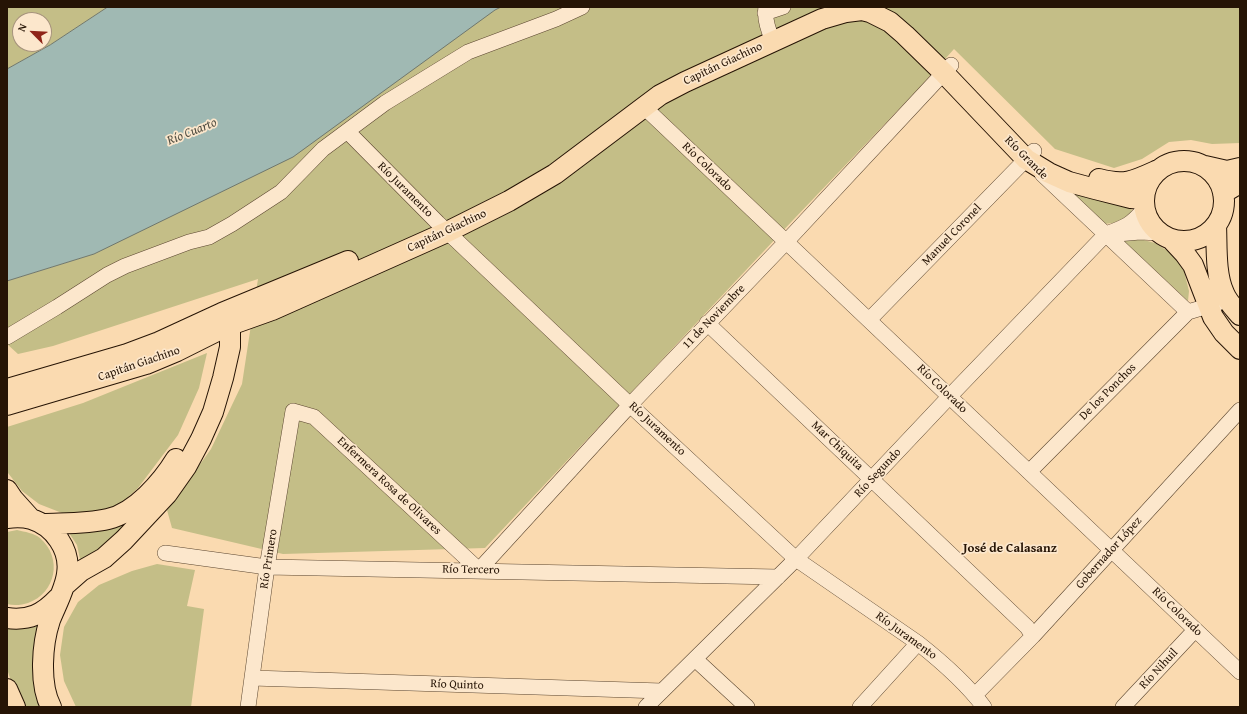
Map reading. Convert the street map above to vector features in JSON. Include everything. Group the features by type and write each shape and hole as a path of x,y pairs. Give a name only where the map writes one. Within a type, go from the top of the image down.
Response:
{"main road":[{"name":"Capitán Giachino","path":"442,227 554,158 633,98 656,83 768,23 796,18 826,7"},
{"path":"885,7 911,27 947,69"},
{"name":"Capitán Giachino","path":"7,389 127,354 159,342 272,310 442,227 509,201 555,174 660,95 685,82 768,23 822,19 846,12 862,10"},
{"name":"Río Grande","path":"862,10 870,12 890,22 947,69 1030,155"},
{"path":"1030,155 1046,161 1058,168 1106,181 1123,182 1136,180 1178,160 1189,161 1227,171 1240,168"},
{"path":"1030,155 1049,173 1069,182 1131,198 1144,204"},
{"path":"1165,236 1183,242 1196,240 1207,234 1216,225 1222,215 1224,204 1232,188 1220,182 1214,173 1206,166"},
{"path":"1158,170 1150,178 1145,188 1144,204 1147,218 1152,226 1185,254 1193,264 1213,318 1224,333 1240,349"},
{"path":"1216,225 1217,257 1220,279 1224,292 1234,308"},
{"name":"Capitán Giachino","path":"7,405 146,364 177,351 223,323"},
{"path":"7,518 17,517 37,522 89,522 109,519 124,513 147,496 173,463 189,437 206,394 223,323"},
{"path":"7,618 17,619 33,616 48,608 81,571 104,558 124,540 167,494 186,467 201,440 213,412 230,347 223,323"},
{"path":"7,490 13,499 37,522 54,533 62,545 67,558 68,572 50,622 43,650 44,679 51,707"},
{"path":"7,689 15,707"}],"street":[{"path":"7,337 125,266 189,242 209,237 232,224 280,192 323,149 385,103 468,52 556,19 582,7"},
{"path":"768,23 783,7"},
{"name":"11 de Noviembre","path":"479,570 630,405 786,242 947,69"},
{"name":"Río Colorado","path":"644,107 1240,672"},
{"name":"Río Juramento","path":"347,131 442,227 630,405 796,558 918,643 933,655 980,701"},
{"name":"Río Grande","path":"1030,155 1106,234 1188,312"},
{"name":"Manuel Coronel","path":"869,320 1030,155"},
{"path":"1106,234 1127,226 1135,220 1144,204"},
{"path":"1106,234 1140,232 1165,236"},
{"name":"Río Segundo","path":"646,707 796,558 1106,234"},
{"path":"1188,312 1209,306 1234,308"},
{"name":"De los Ponchos","path":"1029,472 1188,312"},
{"name":"Mar Chiquita","path":"708,323 1027,628 1033,636"},
{"name":"Gobernador López","path":"980,701 1033,636 1240,410"},
{"name":"Enfermera Rosa de Olivares","path":"293,412 314,417 479,570"},
{"name":"Río Primero","path":"248,707 267,567 293,412"},
{"name":"Río Tercero","path":"164,553 267,567 778,576"},
{"name":"Río Nihuil","path":"1123,707 1195,630"},
{"path":"860,707 918,643"},
{"path":"695,658 747,707"},
{"name":"Río Quinto","path":"252,678 662,691"}],"shaded area":[{"path":"7,7 108,7 52,44 52,12 12,12 12,52 37,52 7,69"},
{"path":"501,7 1240,7 1240,143 1212,144 1191,140 1169,142 1142,159 1114,168 1055,149 954,49 920,87 485,548 283,554 172,528 167,510 211,449 242,384 258,279 53,346 18,354 7,344 7,281 94,254"},
{"path":"1064,187 1131,208 1133,215 1113,223 1104,224"},
{"path":"1121,239 1140,239 1155,243 1171,253 1182,263 1189,291 1188,301"},
{"path":"207,353 199,388 178,435 138,488 116,508 80,514 62,513 39,504 22,491 8,473 7,427 83,403"},
{"path":"193,446 139,521 81,564 77,545 67,530 101,529"},
{"path":"17,530 38,536 47,546 52,555 54,565 50,583 45,591 37,598 21,605 7,604 7,532"},
{"path":"157,564 195,570 187,606 204,609 191,707 76,707 64,681 60,655 64,627 78,602 99,585 132,571"},
{"path":"42,623 44,707 22,707 7,669 7,629"}],"water":[{"name":"Río Cuarto","path":"108,7 501,7 293,157 94,254 7,281 7,69 37,52 52,52 52,44"}],"district":[{"name":"José de Calasanz","path":"1010,549"}]}
